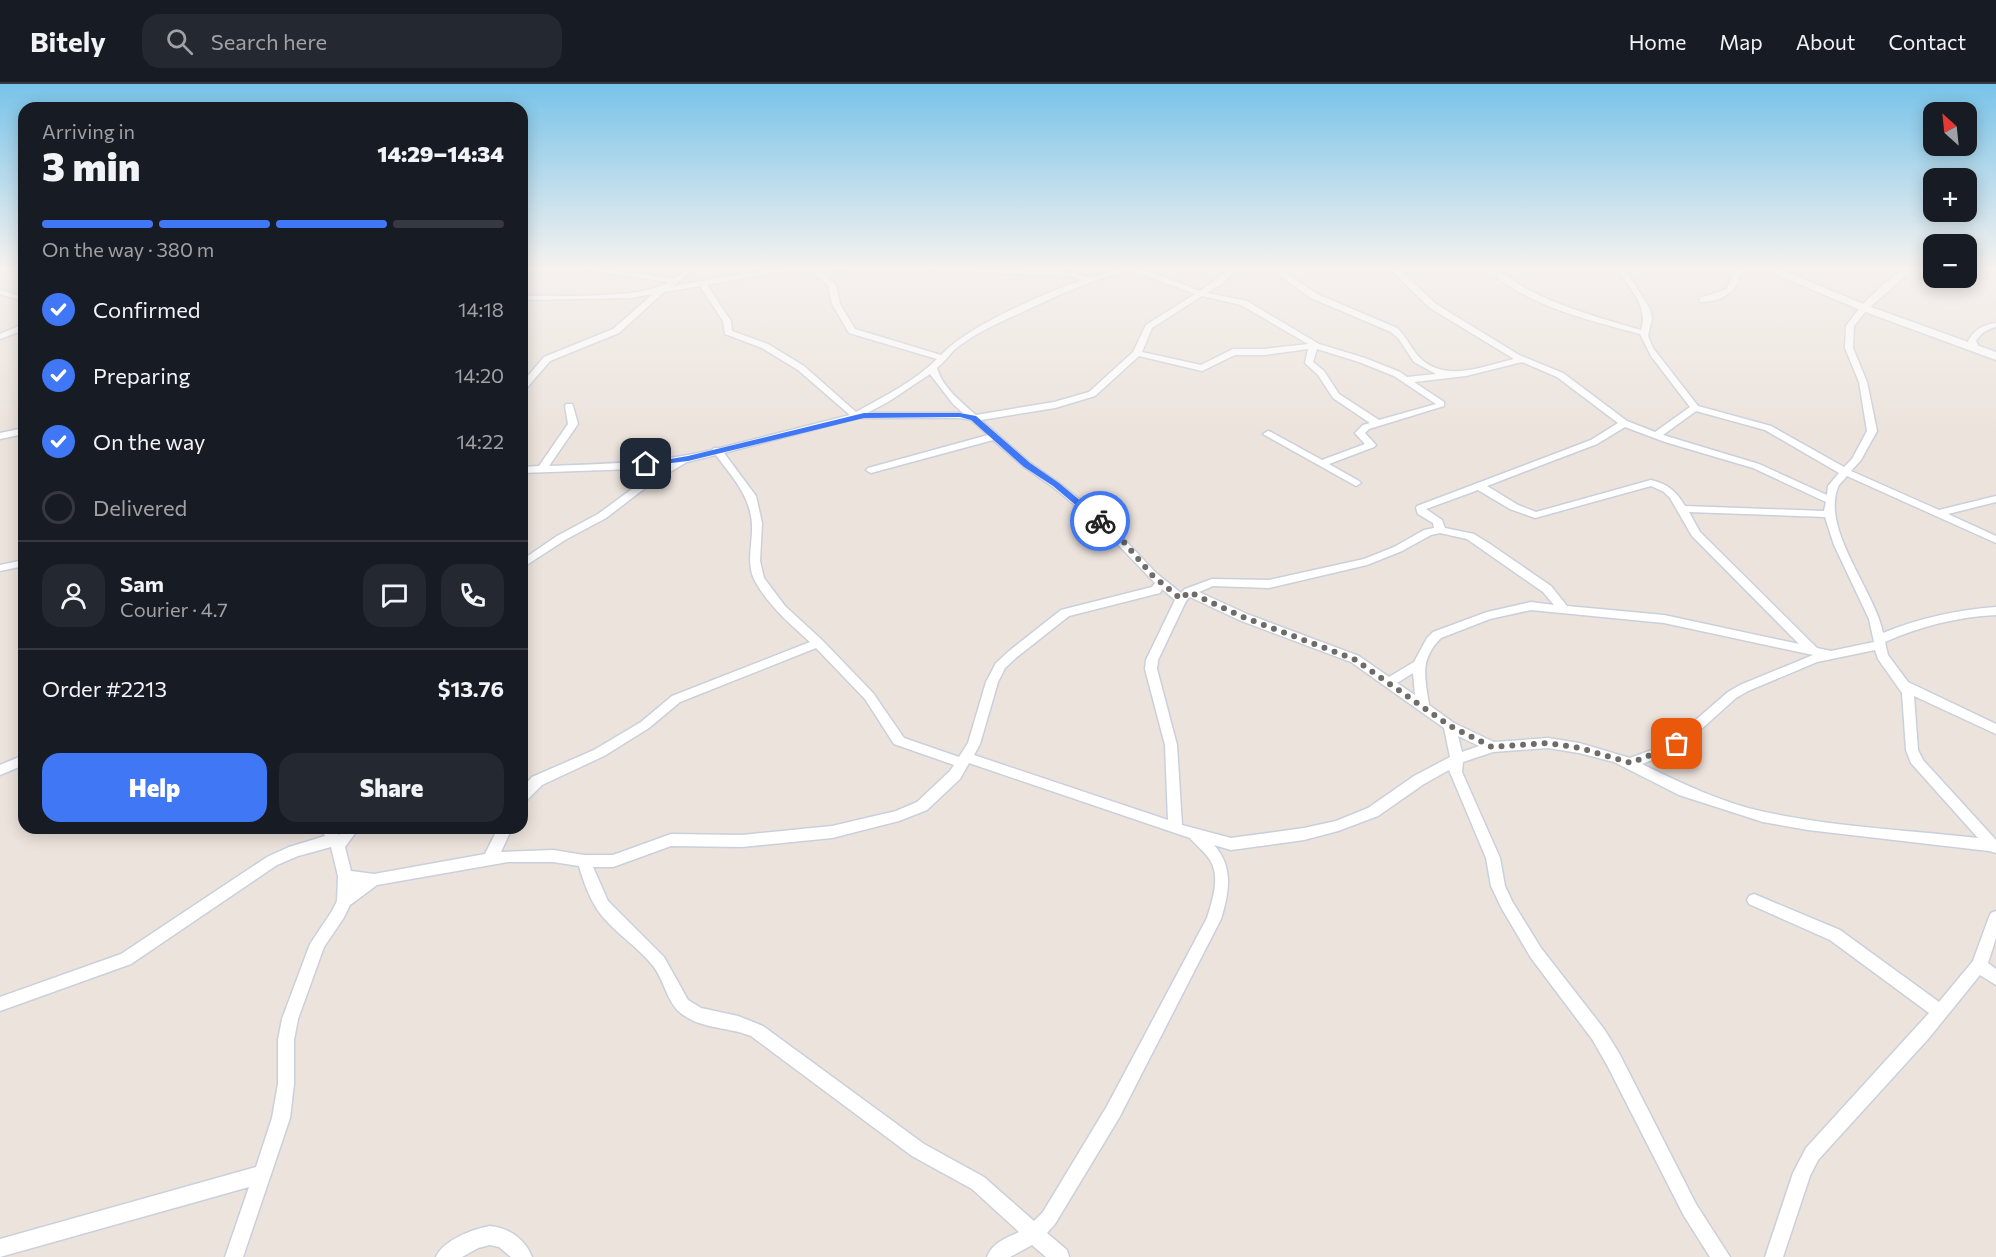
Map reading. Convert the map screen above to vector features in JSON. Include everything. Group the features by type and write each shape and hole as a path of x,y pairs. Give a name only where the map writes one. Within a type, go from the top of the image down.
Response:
{"street":[{"path":"528,380 537,368 557,353 616,331 626,322"},
{"path":"727,322 728,332 765,346 801,368 853,417"},
{"path":"847,322 852,331 942,358"},
{"path":"853,417 885,400 933,368 968,337 999,322"},
{"path":"528,469 633,466 688,459 864,415 960,415 974,418 1054,405 1092,394 1137,353 1149,327 1157,322"},
{"path":"1275,322 1315,346 1362,360 1406,380 1441,404 1366,427 1360,433 1371,445 1323,463"},
{"path":"1375,322 1394,330 1401,336 1416,360 1446,376"},
{"path":"1459,322 1521,360 1560,375 1624,423 1756,466 1830,500"},
{"path":"1604,322 1644,333"},
{"path":"1648,322 1644,333 1645,338 1658,359 1686,391 1695,408 1768,428 1845,472 1941,513 1996,540"},
{"path":"1853,322 1848,337 1863,382 1872,431 1856,460 1833,486 1829,514 1839,545 1875,619 1879,643 1887,664 1905,686 1908,696 1912,750 1918,763 1925,774 1995,847"},
{"path":"1903,322 1996,356"},
{"path":"1975,347 1971,341 1976,333 1984,327 1996,325"},
{"path":"0,338 18,330"},
{"path":"1137,353 1202,368 1233,352 1264,352 1315,346"},
{"path":"1315,346 1309,363 1321,373 1334,394 1378,424"},
{"path":"1406,380 1446,376 1521,360"},
{"path":"528,370 537,368"},
{"path":"933,368 935,376 943,387 993,437 1104,524 1156,582 1185,596 1354,659 1450,726 1492,747"},
{"path":"543,468 571,429 573,424 569,406"},
{"path":"1656,435 1695,408"},
{"path":"1440,530 1437,522 1422,512 1421,508 1594,442 1624,423"},
{"path":"0,436 18,432"},
{"path":"1268,434 1356,483"},
{"path":"871,470 993,437"},
{"path":"717,450 751,496 758,523 755,561 759,578 781,609 818,642 869,696 899,741 958,769 982,763 1193,834 1231,844 1304,834 1354,821 1451,766 1492,747 1548,743 1580,748 1631,763 1684,791 1763,817 1809,825 1995,847"},
{"path":"528,560 561,538 602,516 650,480 688,459"},
{"path":"633,466 650,480"},
{"path":"1479,486 1505,503 1530,514 1538,514 1651,483 1662,487 1680,502 1689,526 1696,534 1814,651"},
{"path":"1941,513 1996,499"},
{"path":"1684,509 1829,514"},
{"path":"1175,828 1171,745 1151,669 1152,660 1185,596 1212,582 1262,585 1330,572 1367,562 1398,549 1428,532 1440,530 1470,536 1486,546 1548,589 1564,610"},
{"path":"0,568 18,564"},
{"path":"345,876 374,880 507,856 554,856 584,861 613,861 671,840 742,841 832,832 899,816 922,806 958,769 980,730 992,682 1000,666 1013,654 1065,613 1156,582"},
{"path":"1389,682 1418,665 1431,641 1437,635 1513,608 1531,606 1664,620 1830,655"},
{"path":"1631,763 1677,744 1732,695 1744,688 1814,659 1879,643 1897,631 1945,618 1996,610"},
{"path":"1875,619 1897,631"},
{"path":"528,790 537,782 599,753 645,725 676,699 818,642"},
{"path":"1418,665 1423,707"},
{"path":"1905,686 1996,729"},
{"path":"1450,726 1451,766 1486,840 1493,858 1498,886 1507,905 1536,953 1608,1050 1690,1210 1721,1257"},
{"path":"0,770 18,762"},
{"path":"490,859 502,834"},
{"path":"996,1257 1006,1248 1034,1234 1049,1218 1113,1112 1214,919 1221,884 1217,859 1193,834"},
{"path":"0,1005 126,959 264,866 294,851 333,838 345,876 344,901 338,915 318,944 290,1019 286,1040 286,1084 281,1118 234,1257"},
{"path":"1217,859 1231,844"},
{"path":"584,861 599,900 638,938 661,965 684,1007 694,1014 716,1021 734,1022 757,1031 918,1150 978,1182 1060,1257"},
{"path":"344,901 374,880"},
{"path":"1754,900 1836,935 1940,1012"},
{"path":"1774,1257 1802,1173 1812,1154 1940,1012 1979,965 1996,917"},
{"path":"1979,965 1996,978"},
{"path":"0,1248 263,1174"},
{"path":"445,1257 479,1237 495,1235 507,1240 523,1257"}],"way so far":[{"path":"1100,521 1123,541 1152,575 1181,599 1189,592 1243,617 1354,659 1450,726 1492,747 1548,743 1580,748 1631,763 1677,744"}],"route":[{"path":"646,464 688,459 864,415 960,415 974,418 1027,465 1100,521"}]}
